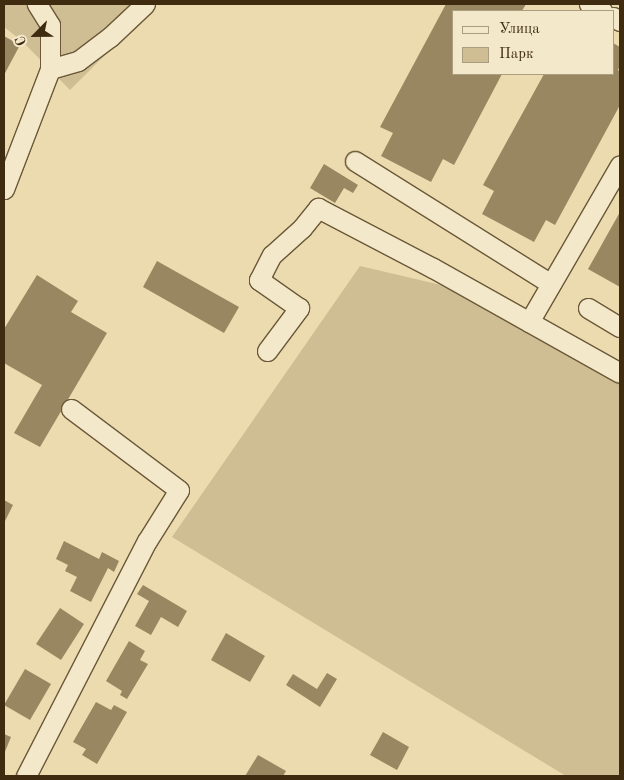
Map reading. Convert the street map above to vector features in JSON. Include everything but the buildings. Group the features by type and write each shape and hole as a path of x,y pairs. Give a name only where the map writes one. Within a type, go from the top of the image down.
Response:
{"street":[{"path":"4,189 50,69 50,25 37,4"},
{"path":"50,69 78,62 110,37 145,4"},
{"path":"589,4 600,10"},
{"path":"355,161 551,284"},
{"path":"529,322 620,165"},
{"path":"267,351 299,308 259,280 272,255 302,228 318,208 620,372"},
{"path":"588,308 620,327"},
{"path":"26,776 147,541 179,490 71,409"}],"green space":[{"path":"4,4 156,4 70,90 22,41 4,27"},
{"path":"360,266 441,285 620,381 620,776 566,776 172,537"}]}
